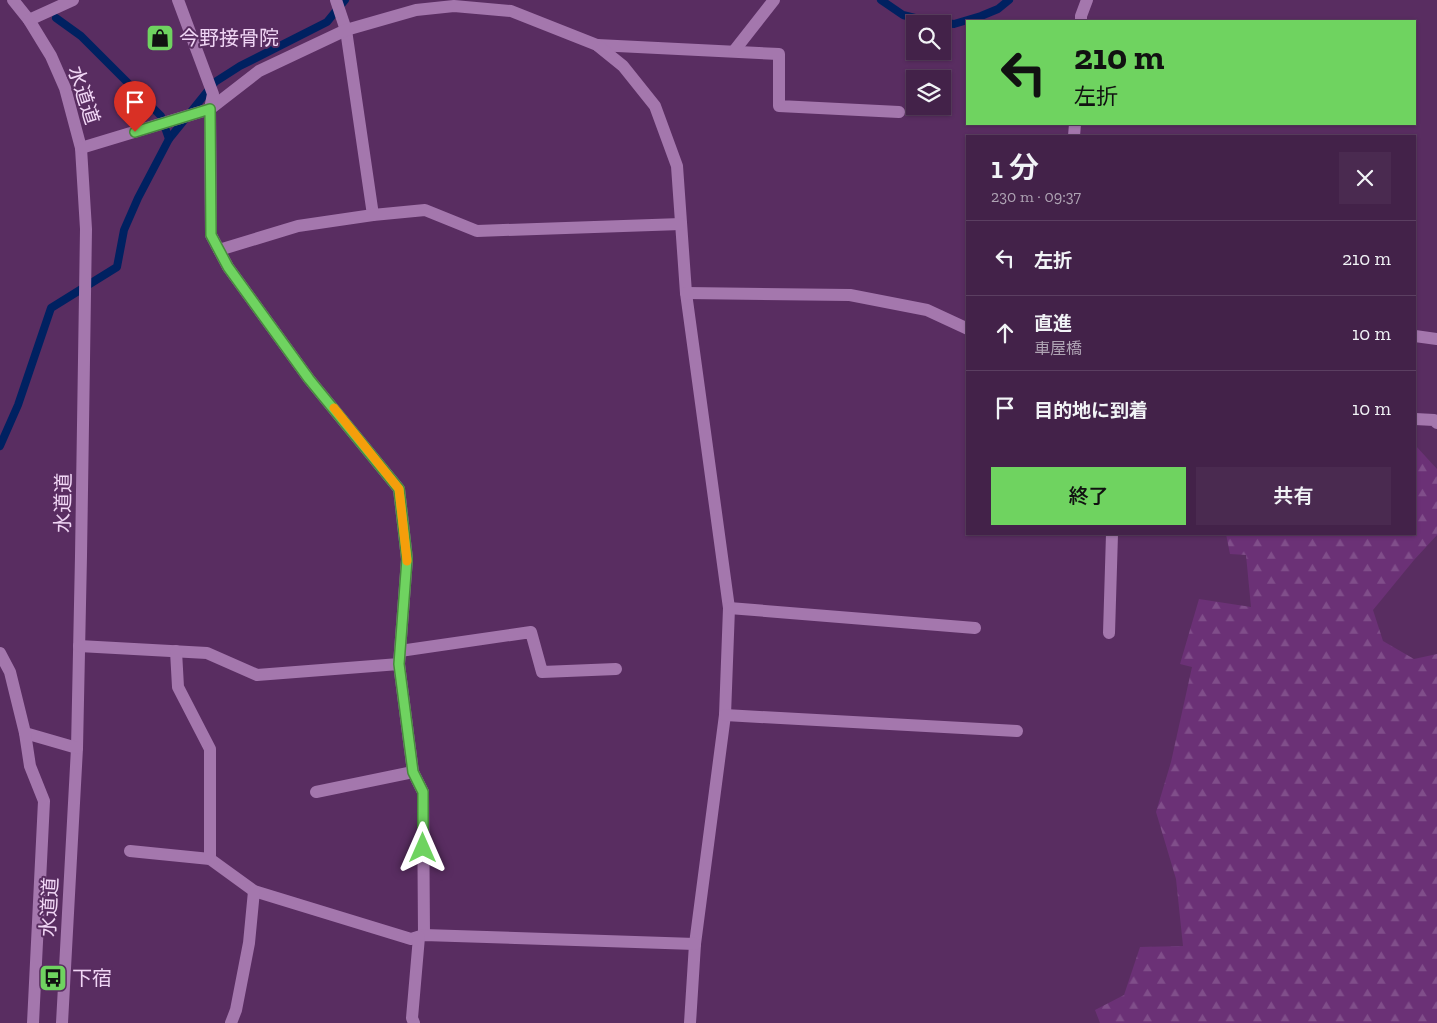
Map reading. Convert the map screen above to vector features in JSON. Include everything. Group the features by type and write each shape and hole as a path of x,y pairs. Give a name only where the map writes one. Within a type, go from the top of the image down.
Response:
{"street":[{"name":"水道道","path":"13,0 29,20 51,56 65,88 81,148 86,229 77,748 62,1023"},
{"path":"29,20 73,0"},
{"path":"178,0 213,94 210,109 211,235 228,267 309,379 399,489 407,559 400,657 413,772 423,792 421,936 412,1018 414,1023"},
{"path":"336,0 346,30 373,215"},
{"path":"734,51 774,0"},
{"path":"1081,20 1088,0"},
{"path":"81,148 210,109 258,71 346,30 416,10 454,6 511,11 597,46 622,66 654,106 677,166 686,293 729,608 725,715 695,944 690,1023"},
{"path":"597,46 779,54 779,106 899,112"},
{"path":"219,250 298,226 373,215 425,210 477,231 681,224"},
{"path":"686,293 850,295 927,310 966,328"},
{"path":"1416,336 1437,339"},
{"path":"1416,419 1436,420"},
{"path":"1110,633 1112,535"},
{"path":"729,608 975,628"},
{"path":"80,646 207,653 257,675 400,657 531,632 542,672 616,669"},
{"path":"176,651 178,688 210,749 210,859"},
{"path":"0,653 10,672 25,734 30,766 44,801 33,1023"},
{"path":"725,715 1017,732"},
{"path":"25,734 77,748"},
{"path":"316,792 413,772"},
{"path":"130,851 210,859 254,891 411,939 421,936 695,944"},
{"path":"231,1023 236,1010 249,943 254,891"}],"green space":[{"path":"1416,446 1437,469 1437,535 1373,610 1383,641 1414,659 1437,654 1437,1023 1100,1023 1095,1010 1124,995 1140,947 1183,946 1176,879 1156,812 1171,762 1192,667 1180,664 1199,599 1251,607 1246,555 1230,554 1226,535 1416,535"}],"waterway":[{"path":"169,139 215,82 240,66 327,22 345,0"},
{"path":"881,0 903,15 927,21 954,24 966,20"},
{"path":"968,20 998,9 1009,0"},
{"path":"0,446 18,405 51,308 117,267 124,230 138,198 169,139 161,116 81,36 56,18"}],"slow traffic":[{"path":"334,408 399,489 407,561"}],"place":[{"name":"今野接骨院","path":"160,38"},
{"name":"下宿","path":"53,978"}],"route":[{"path":"135,132 210,109 211,235 228,267 309,379 399,489 407,559 399,664 413,772 423,792 423,848"}]}
